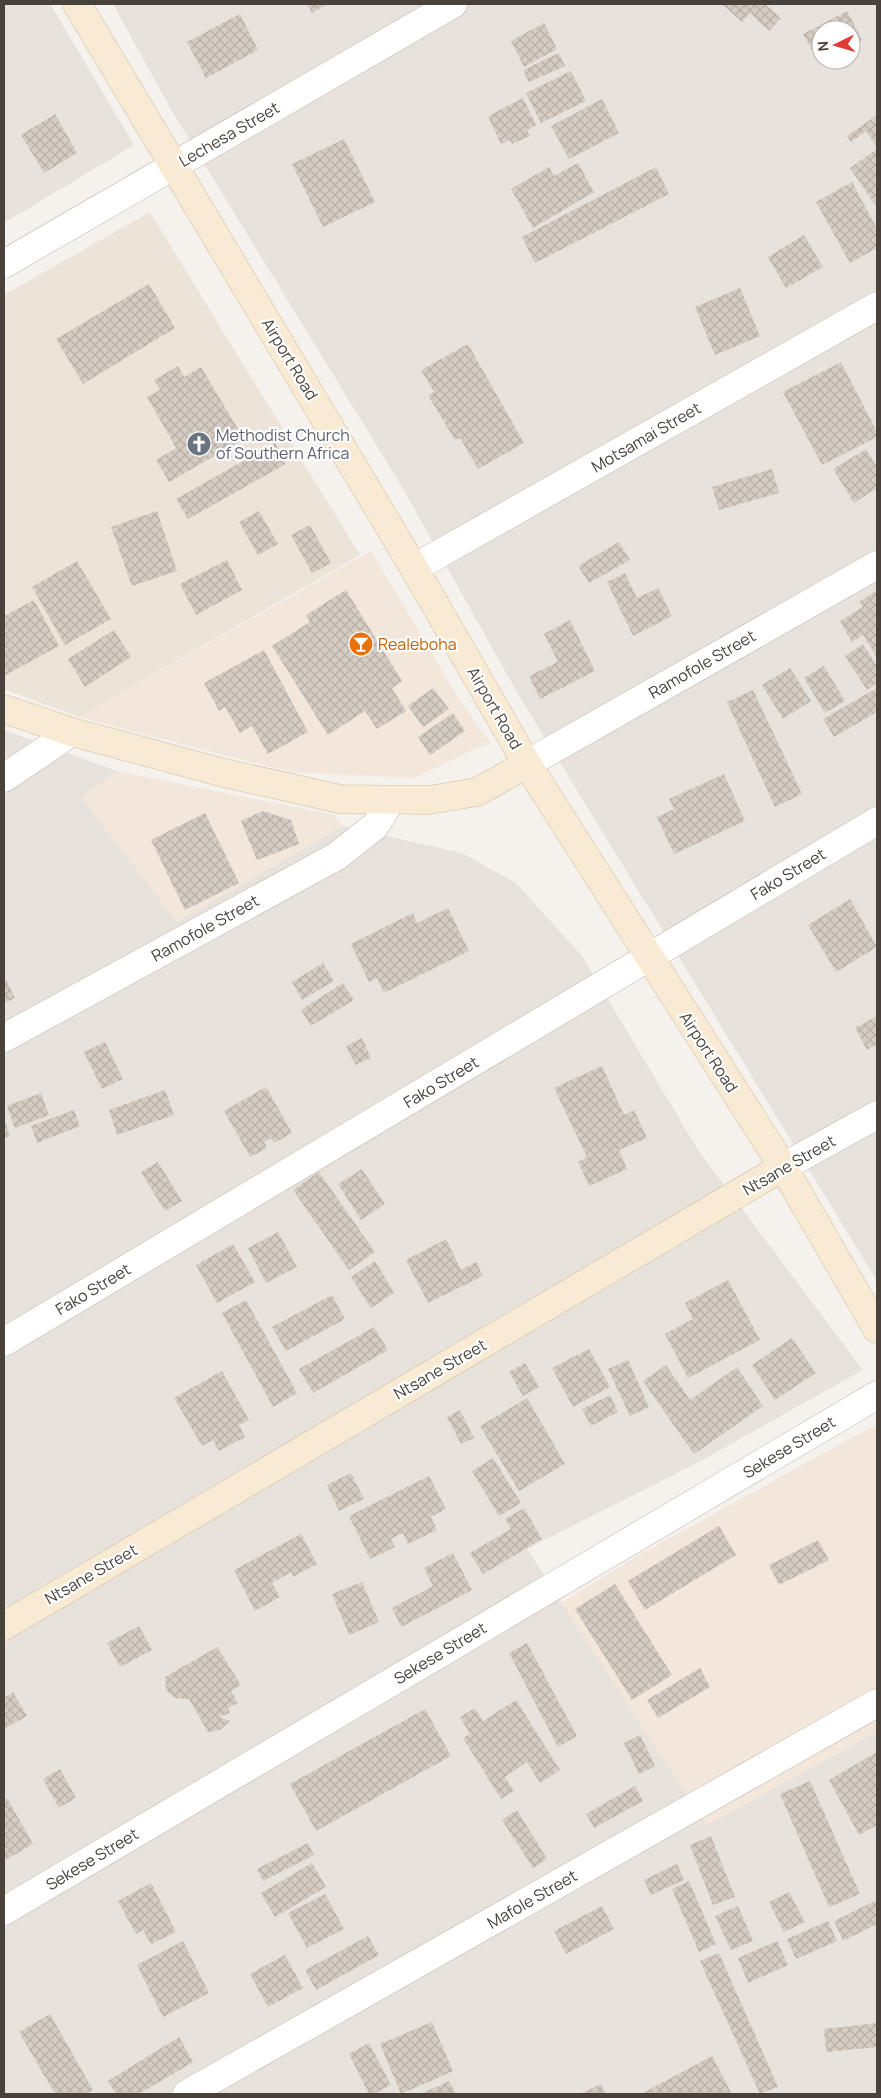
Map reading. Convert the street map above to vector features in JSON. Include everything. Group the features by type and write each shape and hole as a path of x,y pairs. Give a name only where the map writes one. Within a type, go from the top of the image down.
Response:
{"street":[{"name":"Airport Road","path":"77,4 414,568 527,764 648,958 783,1167 877,1328"},
{"name":"Lechesa Street","path":"4,264 454,4"},
{"name":"Motsamai Street","path":"414,568 877,306"},
{"name":"Ramofole Street","path":"527,764 877,565"},
{"path":"4,709 72,732 224,773 340,799 429,800 477,792 527,764"},
{"path":"4,778 72,732"},
{"name":"Ramofole Street","path":"4,1038 337,856 375,826 391,800"},
{"name":"Fako Street","path":"4,1342 877,821"},
{"name":"Ntsane Street","path":"4,1626 783,1167 877,1115"},
{"name":"Sekese Street","path":"4,1911 877,1395"},
{"name":"Mafole Street","path":"187,2094 877,1703"}],"shaded area":[{"path":"4,4 50,4 134,145 4,223"},
{"path":"113,4 877,4 877,1281 518,694 402,487 173,113"},
{"path":"150,212 360,555 79,717 4,689 4,295"},
{"path":"371,551 459,699 491,744 479,747 414,778 290,772 79,717"},
{"path":"4,730 117,771 82,797 177,922 342,826 462,853 516,883 582,956 698,1150 863,1370 697,1463 527,1549 707,1825 876,1732 877,2094 4,2094"},
{"path":"117,771 334,815 342,826 177,922 81,797"},
{"path":"877,1424 877,1734 876,1732 707,1825 561,1603 639,1555"}],"building":[{"path":"307,4 327,4 312,13"},
{"path":"722,4 765,4 781,18 769,31 750,13 742,22"},
{"path":"847,11 852,20 830,20"},
{"path":"240,14 258,50 206,78 187,42"},
{"path":"544,23 557,49 524,67 511,41"},
{"path":"811,30 811,48 803,34"},
{"path":"559,53 565,66 529,82 523,70"},
{"path":"571,71 586,101 541,123 526,93"},
{"path":"523,98 536,125 527,130 530,136 512,144 510,140 501,144 488,116"},
{"path":"602,99 619,133 569,159 551,126"},
{"path":"55,114 77,153 44,173 21,135"},
{"path":"877,115 877,147 866,131 851,142 847,136"},
{"path":"344,139 375,202 323,227 292,164"},
{"path":"877,149 877,204 875,205 850,168"},
{"path":"578,163 594,192 533,228 511,189 549,167 554,176"},
{"path":"656,167 669,194 535,263 522,237"},
{"path":"852,182 877,229 877,248 850,263 816,202"},
{"path":"804,235 823,267 786,288 768,257"},
{"path":"149,284 175,328 83,384 56,339"},
{"path":"740,288 760,336 715,355 695,307"},
{"path":"468,344 524,443 478,469 460,438 455,440 428,395 434,392 421,370"},
{"path":"841,362 877,432 877,437 822,465 783,392"},
{"path":"178,366 184,377 201,367 244,439 169,482 156,460 176,448 147,397 160,390 154,380"},
{"path":"275,443 286,464 188,519 176,499"},
{"path":"866,449 877,464 877,488 854,503 833,469"},
{"path":"772,469 779,493 719,510 712,487"},
{"path":"157,511 177,571 132,586 111,527"},
{"path":"259,511 278,544 258,555 239,522"},
{"path":"310,525 331,563 312,573 291,535"},
{"path":"619,542 630,560 589,583 578,566"},
{"path":"227,560 242,590 196,615 180,584"},
{"path":"77,561 111,619 65,645 32,587"},
{"path":"625,573 637,598 658,588 672,616 633,636 607,582"},
{"path":"346,590 402,681 392,688 406,711 377,729 365,711 328,735 272,646 310,622 306,615"},
{"path":"876,591 876,656 863,635 852,642 840,621 863,607 859,602"},
{"path":"34,600 59,646 4,676 4,616"},
{"path":"570,620 595,671 540,699 529,676 558,662 544,634"},
{"path":"114,630 131,657 85,687 68,659"},
{"path":"863,644 877,666 877,683 867,690 845,656"},
{"path":"264,650 308,732 268,754 252,726 240,733 225,707 219,711 204,683"},
{"path":"824,666 845,701 825,713 804,678"},
{"path":"790,668 811,701 783,719 762,685"},
{"path":"433,688 449,709 423,727 408,706"},
{"path":"877,688 877,712 834,737 823,719"},
{"path":"753,690 802,794 775,807 727,702"},
{"path":"453,713 465,731 430,755 418,737"},
{"path":"724,774 745,821 674,854 657,817 674,809 669,799"},
{"path":"263,811 291,820 299,844 257,860 241,821"},
{"path":"205,813 239,883 185,910 151,840"},
{"path":"850,899 877,947 836,972 808,925"},
{"path":"448,908 469,951 384,993 377,978 369,982 351,944 413,913 417,923"},
{"path":"323,963 334,981 302,1000 292,982"},
{"path":"4,976 15,998 4,1003"},
{"path":"343,983 354,1000 311,1026 301,1010"},
{"path":"877,1016 877,1044 867,1050 855,1028"},
{"path":"362,1038 371,1058 355,1065 346,1046"},
{"path":"105,1042 123,1079 102,1089 84,1052"},
{"path":"602,1066 624,1115 634,1110 647,1138 619,1150 627,1169 589,1186 578,1162 587,1157 554,1088"},
{"path":"266,1087 292,1133 274,1143 271,1138 264,1142 267,1148 250,1157 224,1111"},
{"path":"165,1090 174,1115 117,1135 109,1110"},
{"path":"41,1093 49,1115 15,1128 7,1106"},
{"path":"74,1110 80,1126 37,1143 31,1126"},
{"path":"4,1118 10,1136 4,1138"},
{"path":"158,1162 182,1201 165,1211 141,1172"},
{"path":"362,1169 385,1204 361,1220 338,1184"},
{"path":"319,1172 375,1252 349,1270 293,1190"},
{"path":"278,1232 297,1267 266,1283 248,1248"},
{"path":"446,1239 461,1270 476,1262 483,1276 428,1303 406,1260"},
{"path":"233,1244 255,1282 217,1303 196,1265"},
{"path":"375,1261 394,1293 371,1308 351,1277"},
{"path":"728,1280 760,1340 688,1378 665,1334 693,1319 685,1303"},
{"path":"332,1295 345,1319 286,1351 272,1327"},
{"path":"246,1300 297,1393 273,1407 222,1313"},
{"path":"374,1327 388,1350 313,1393 299,1369"},
{"path":"792,1338 816,1373 775,1400 752,1365"},
{"path":"589,1349 610,1387 573,1407 552,1368"},
{"path":"628,1360 649,1407 630,1416 608,1369"},
{"path":"525,1363 539,1387 523,1396 509,1372"},
{"path":"666,1365 690,1400 737,1367 763,1406 694,1454 643,1381"},
{"path":"222,1371 249,1420 239,1425 245,1437 219,1451 213,1440 202,1446 174,1398"},
{"path":"610,1395 618,1412 591,1426 582,1409"},
{"path":"527,1398 565,1464 519,1491 480,1426"},
{"path":"460,1410 474,1438 461,1444 447,1417"},
{"path":"493,1458 521,1503 499,1516 472,1471"},
{"path":"351,1473 364,1499 339,1511 327,1485"},
{"path":"429,1476 446,1509 431,1517 437,1530 408,1544 403,1533 391,1539 395,1547 370,1559 349,1516"},
{"path":"524,1508 542,1539 483,1574 470,1553 511,1529 505,1519"},
{"path":"719,1526 736,1555 645,1610 628,1581"},
{"path":"301,1534 317,1564 293,1577 291,1572 272,1583 280,1597 255,1611 234,1570"},
{"path":"818,1540 829,1560 779,1585 769,1565"},
{"path":"453,1553 472,1590 401,1627 392,1608 433,1586 424,1568"},
{"path":"362,1582 379,1622 349,1635 332,1594"},
{"path":"615,1584 672,1675 632,1700 575,1609"},
{"path":"139,1626 152,1650 120,1667 107,1643"},
{"path":"527,1643 577,1736 558,1747 509,1653"},
{"path":"217,1647 241,1685 231,1691 238,1703 228,1708 230,1713 219,1717 230,1721 220,1730 208,1732 189,1699 175,1698 166,1690 165,1677"},
{"path":"700,1668 710,1687 658,1718 647,1700"},
{"path":"13,1692 27,1716 4,1729 4,1698"},
{"path":"516,1700 560,1770 540,1783 527,1762 505,1777 514,1791 501,1799 463,1738 470,1734 460,1717 475,1708 483,1721"},
{"path":"425,1709 451,1756 316,1831 290,1784"},
{"path":"640,1735 655,1766 639,1774 624,1743"},
{"path":"877,1752 877,1825 859,1835 829,1780"},
{"path":"60,1769 76,1798 59,1808 43,1779"},
{"path":"810,1781 860,1894 829,1907 780,1794"},
{"path":"635,1786 643,1801 594,1828 586,1814"},
{"path":"7,1798 33,1844 4,1861 4,1800"},
{"path":"517,1810 547,1859 533,1868 502,1820"},
{"path":"711,1836 735,1897 713,1905 690,1845"},
{"path":"308,1843 314,1855 263,1881 257,1869"},
{"path":"312,1863 326,1887 275,1917 261,1893"},
{"path":"677,1864 684,1880 651,1895 644,1880"},
{"path":"689,1881 716,1944 699,1952 672,1889"},
{"path":"151,1883 176,1932 151,1944 143,1930 136,1934 118,1901"},
{"path":"789,1892 805,1922 784,1932 769,1902"},
{"path":"325,1894 344,1929 307,1948 288,1913"},
{"path":"877,1900 877,1924 843,1941 834,1921"},
{"path":"602,1906 614,1929 566,1954 554,1931"},
{"path":"738,1906 753,1941 731,1950 715,1916"},
{"path":"828,1921 837,1941 796,1959 787,1939"},
{"path":"368,1936 379,1955 316,1990 305,1970"},
{"path":"183,1941 209,1993 163,2017 137,1965"},
{"path":"777,1941 788,1965 748,1983 738,1958"},
{"path":"719,1953 778,2087 760,2094 700,1961"},
{"path":"285,1955 303,1988 268,2007 250,1974"},
{"path":"50,2014 93,2090 86,2094 55,2094 19,2032"},
{"path":"432,2022 453,2071 401,2094 380,2044"},
{"path":"877,2023 877,2047 826,2052 824,2029"},
{"path":"179,2037 193,2062 139,2094 116,2094 108,2081"},
{"path":"369,2043 391,2085 374,2094 369,2094 349,2054"},
{"path":"712,2056 732,2094 641,2094"},
{"path":"449,2081 456,2094 420,2094"},
{"path":"601,2084 606,2094 580,2094"}],"place":[{"name":"Methodist Church of Southern Africa","path":"199,444"},
{"name":"Realeboha","path":"361,644"}]}
